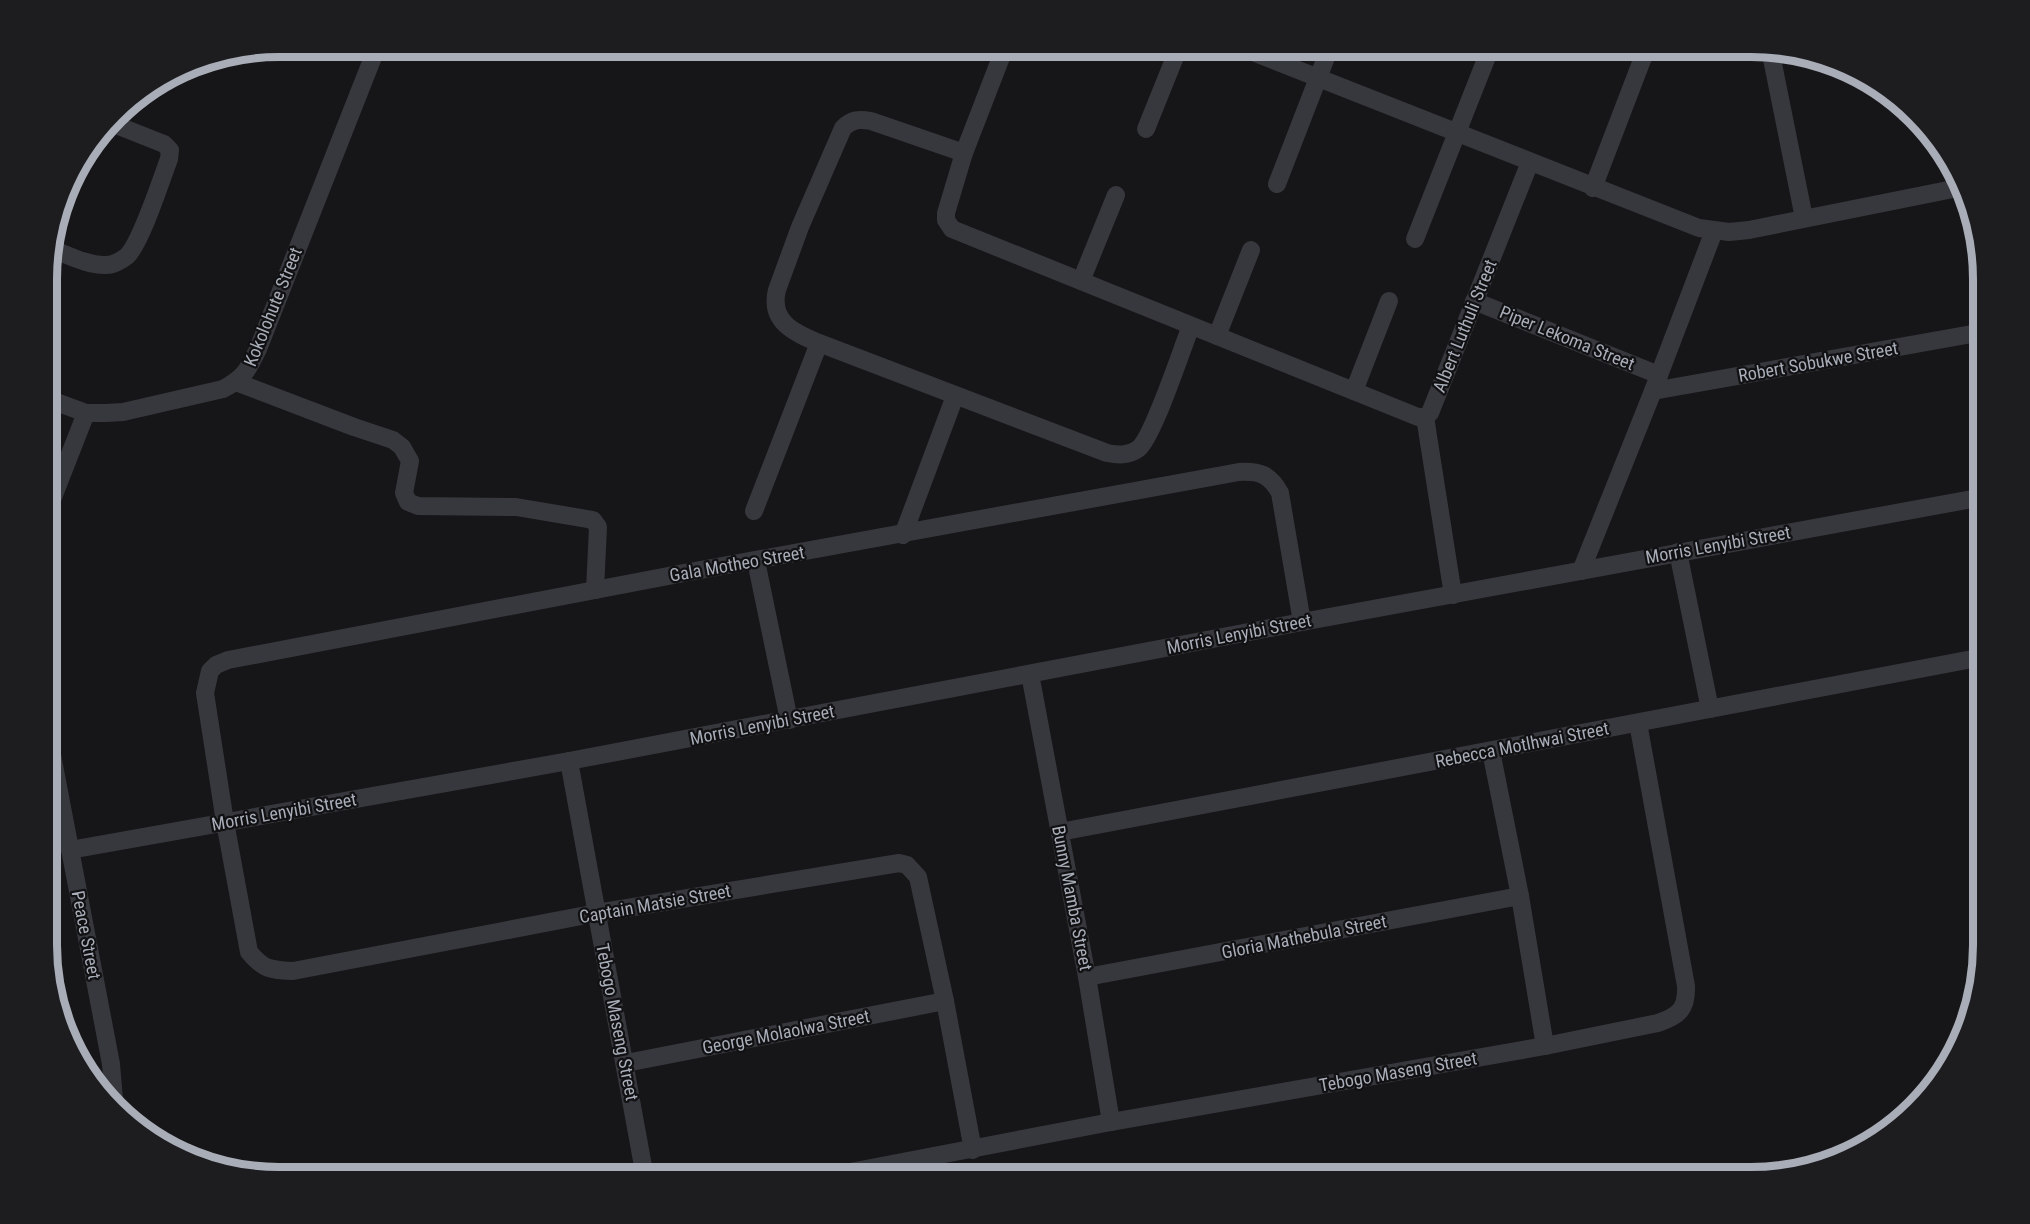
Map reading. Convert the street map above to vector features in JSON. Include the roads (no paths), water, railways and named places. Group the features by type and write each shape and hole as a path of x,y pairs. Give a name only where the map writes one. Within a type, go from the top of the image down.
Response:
{"street":[{"name":"Kokolohute Street","path":"57,402 86,413 123,412 223,389 246,374 258,349 372,57"},
{"path":"1001,57 964,153 946,213 946,220 952,229 1418,417 1425,417 1453,595"},
{"path":"1146,129 1175,57"},
{"path":"1266,57 1684,224 1714,231 1749,230 1954,189"},
{"path":"1277,184 1326,57"},
{"path":"1415,239 1487,57"},
{"path":"1593,188 1643,57"},
{"path":"1772,58 1804,218"},
{"path":"964,153 871,121 856,119 843,128 800,227 775,299 776,309 782,322 799,334 819,343 1107,453 1120,455 1131,454 1147,440 1191,326"},
{"path":"59,252 84,261 105,265 128,255 137,242 169,159 170,150 164,144 118,126"},
{"name":"Albert Luthuli Street","path":"1425,417 1430,413 1530,162"},
{"path":"1081,281 1116,195"},
{"path":"1581,571 1714,231"},
{"path":"1217,336 1251,250"},
{"path":"1354,391 1389,301"},
{"name":"Piper Lekoma Street","path":"1474,301 1656,383"},
{"name":"Robert Sobukwe Street","path":"1656,383 1973,334"},
{"path":"754,511 819,343"},
{"path":"236,382 354,428 393,440 402,447 410,461 404,493 408,502 418,506 516,507 593,520 598,527 595,590"},
{"path":"903,535 955,396"},
{"path":"57,487 86,413"},
{"name":"Gala Motheo Street","path":"225,822 205,693 210,671 216,665 228,660 595,590 1254,471 1265,474 1280,493 1302,622"},
{"name":"Morris Lenyibi Street","path":"70,850 569,761 1302,622 1973,499"},
{"path":"1678,552 1710,709"},
{"path":"756,561 789,720"},
{"name":"Rebecca Motlhwai Street","path":"1060,832 1973,659"},
{"name":"Bunny Mamba Street","path":"1030,674 1087,977 1111,1122"},
{"name":"Tebogo Maseng Street","path":"879,1167 1111,1122 1545,1046 1674,1018 1684,1003 1686,986 1638,723"},
{"path":"1491,751 1520,896 1545,1046"},
{"name":"Tebogo Maseng Street","path":"569,761 643,1167"},
{"name":"Peace Street","path":"57,788 111,1064 113,1093"},
{"name":"Captain Matsie Street","path":"225,822 249,952 259,964 275,970 293,971 597,913 899,863 907,865 918,877 945,1001 973,1150"},
{"name":"Gloria Mathebula Street","path":"1087,977 1520,896"},
{"name":"George Molaolwa Street","path":"626,1063 945,1001"}]}
